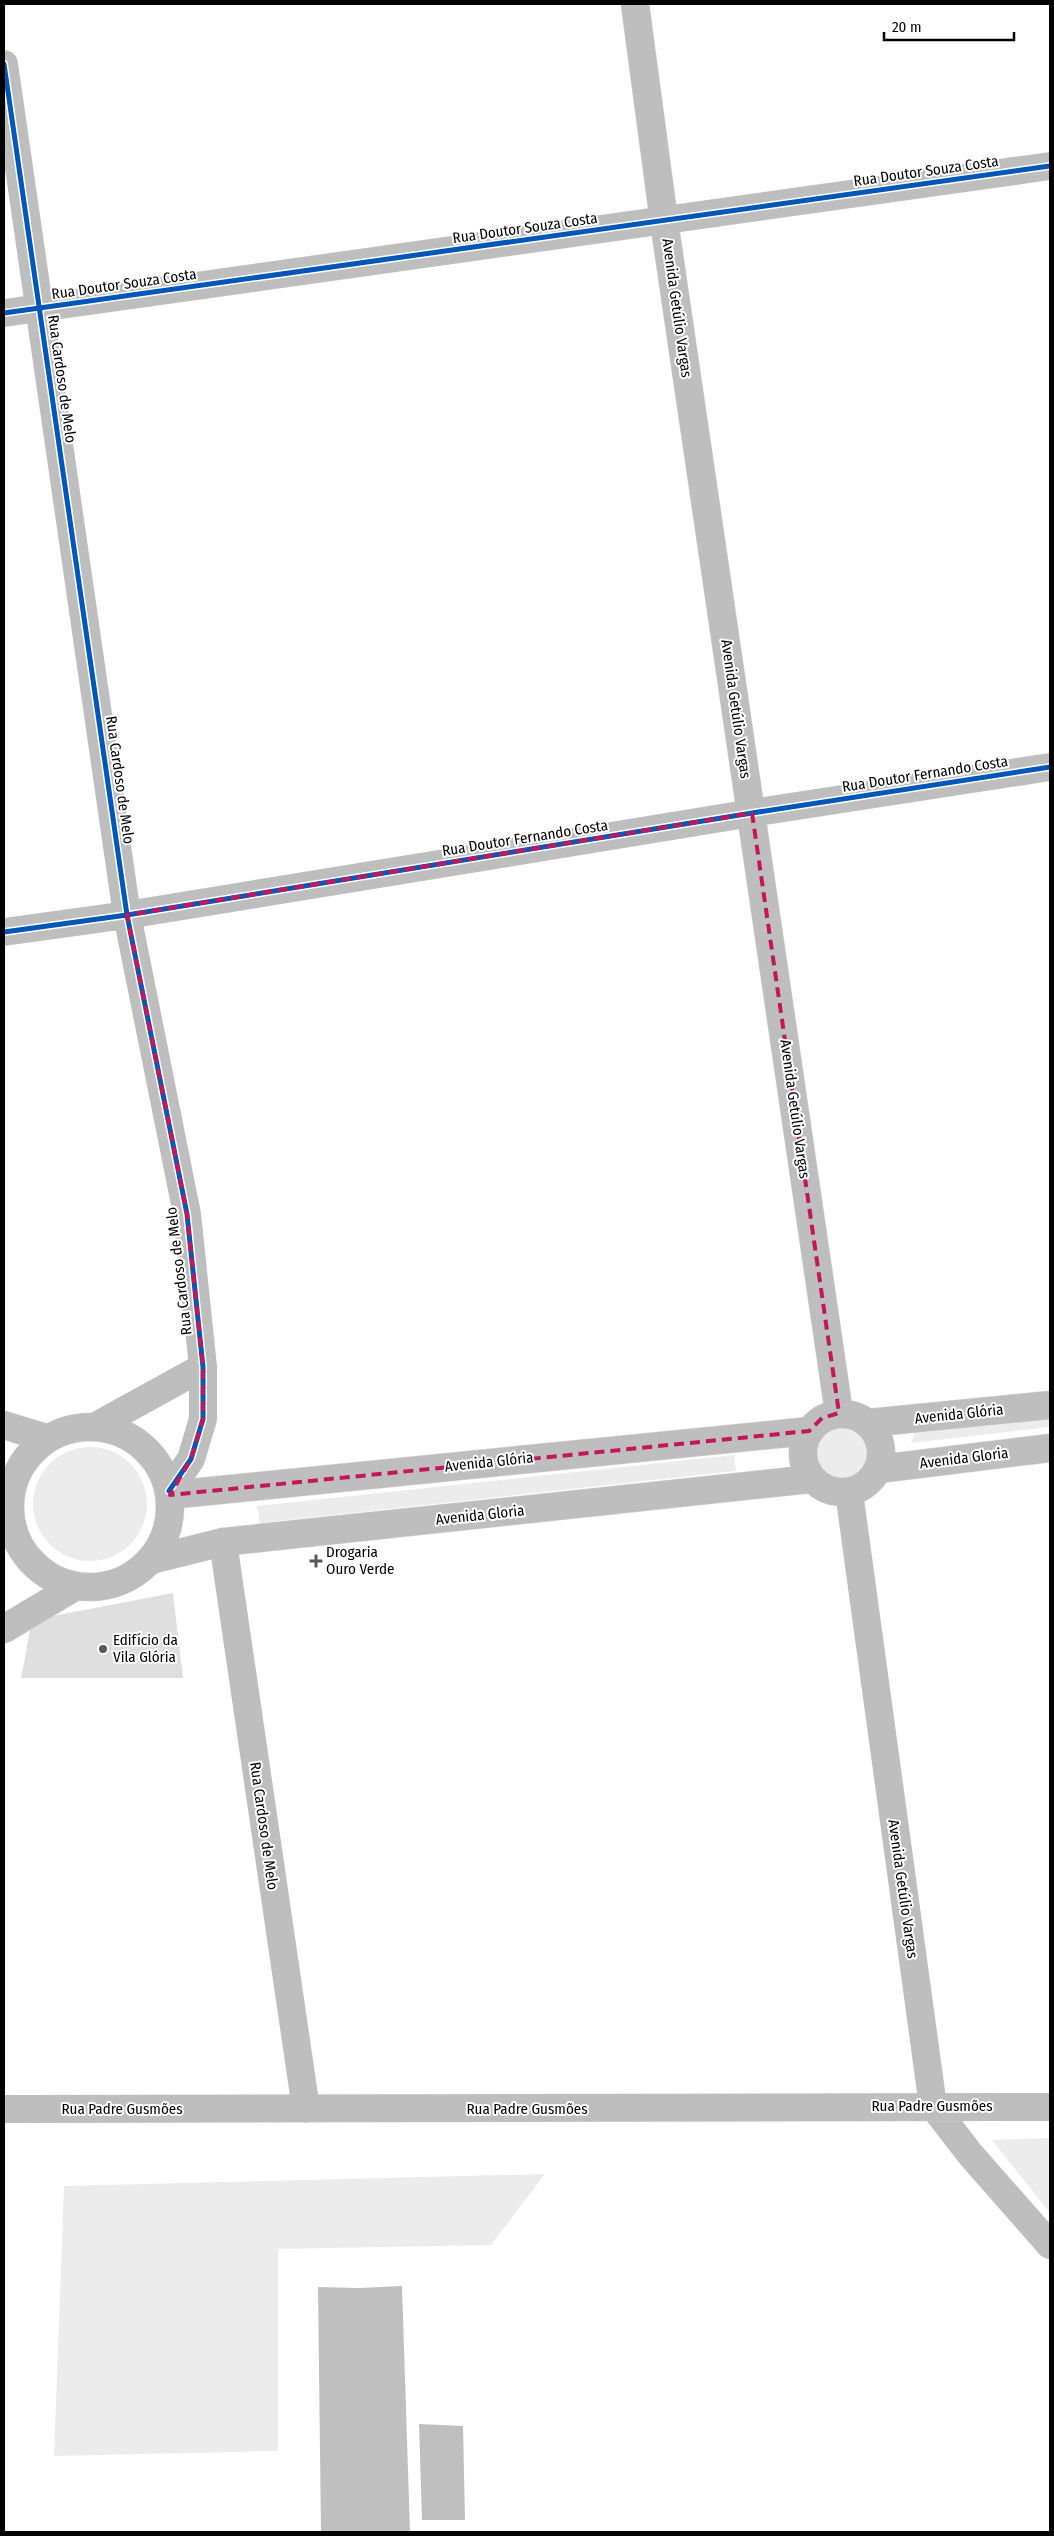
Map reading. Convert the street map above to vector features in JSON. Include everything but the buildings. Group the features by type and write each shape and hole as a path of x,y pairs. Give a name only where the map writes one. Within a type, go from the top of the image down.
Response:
{"street":[{"name":"Avenida Getúlio Vargas","path":"635,4 664,221 839,1413"},
{"name":"Rua Cardoso de Melo","path":"4,64 127,915 187,1214 203,1368 203,1419 191,1459 170,1493"},
{"name":"Rua Doutor Souza Costa","path":"4,313 1050,166"},
{"name":"Rua Doutor Fernando Costa","path":"4,932 127,915 752,813 1050,767"},
{"path":"96,1426 203,1368"},
{"name":"Avenida Glória","path":"868,1423 1050,1405"},
{"path":"839,1413 855,1416 868,1423 878,1436 882,1452 879,1468 867,1484 849,1492 828,1491 811,1479 803,1464 802,1446 809,1431 822,1418 839,1413"},
{"path":"4,1425 46,1438"},
{"path":"96,1426 121,1432 143,1446 160,1466 170,1493 170,1518 163,1540 151,1560 129,1577 103,1586 76,1586 50,1577 28,1560 16,1540 7,1508 15,1476 28,1455 46,1438 70,1428 96,1426"},
{"name":"Avenida Glória","path":"170,1493 809,1431"},
{"name":"Avenida Gloria","path":"879,1468 1050,1448"},
{"name":"Avenida Gloria","path":"151,1560 223,1542 811,1479"},
{"name":"Avenida Getúlio Vargas","path":"849,1492 933,2106 970,2154 1050,2245"},
{"name":"Rua Cardoso de Melo","path":"223,1542 306,2109"},
{"path":"4,1629 76,1586"},
{"name":"Rua Padre Gusmões","path":"4,2109 1050,2107"}],"highlighted area":[{"path":"752,813 839,1413 822,1418 809,1431 170,1495 191,1459 203,1419 203,1367 187,1214 127,915"}],"shaded area":[{"path":"1050,1419 1050,1427 911,1443 915,1433"},
{"path":"843,1425 853,1427 862,1433 868,1442 870,1452 868,1462 862,1471 853,1477 843,1479 833,1477 824,1471 818,1462 816,1452 818,1442 824,1433 833,1427"},
{"path":"90,1447 112,1451 130,1464 143,1482 147,1504 143,1526 130,1544 112,1557 90,1561 68,1557 50,1544 37,1526 33,1504 37,1482 50,1464 68,1451"},
{"path":"734,1455 736,1471 260,1523 257,1506"},
{"path":"1050,2138 1050,2213 992,2140"},
{"path":"545,2174 491,2245 278,2249 278,2451 54,2456 64,2186"},
{"path":"402,2286 410,2532 321,2532 318,2287"},
{"path":"419,2424 463,2426 465,2520 422,2520"}],"cycle path":[{"path":"4,64 127,915 187,1214 203,1367 203,1419 191,1459 169,1491"},
{"path":"4,313 1050,166"},
{"path":"4,932 127,915 752,813 1050,767"}],"place":[{"name":"Drogaria Ouro Verde","path":"316,1561"},
{"name":"Edifício da Vila Glória","path":"103,1649"}]}
